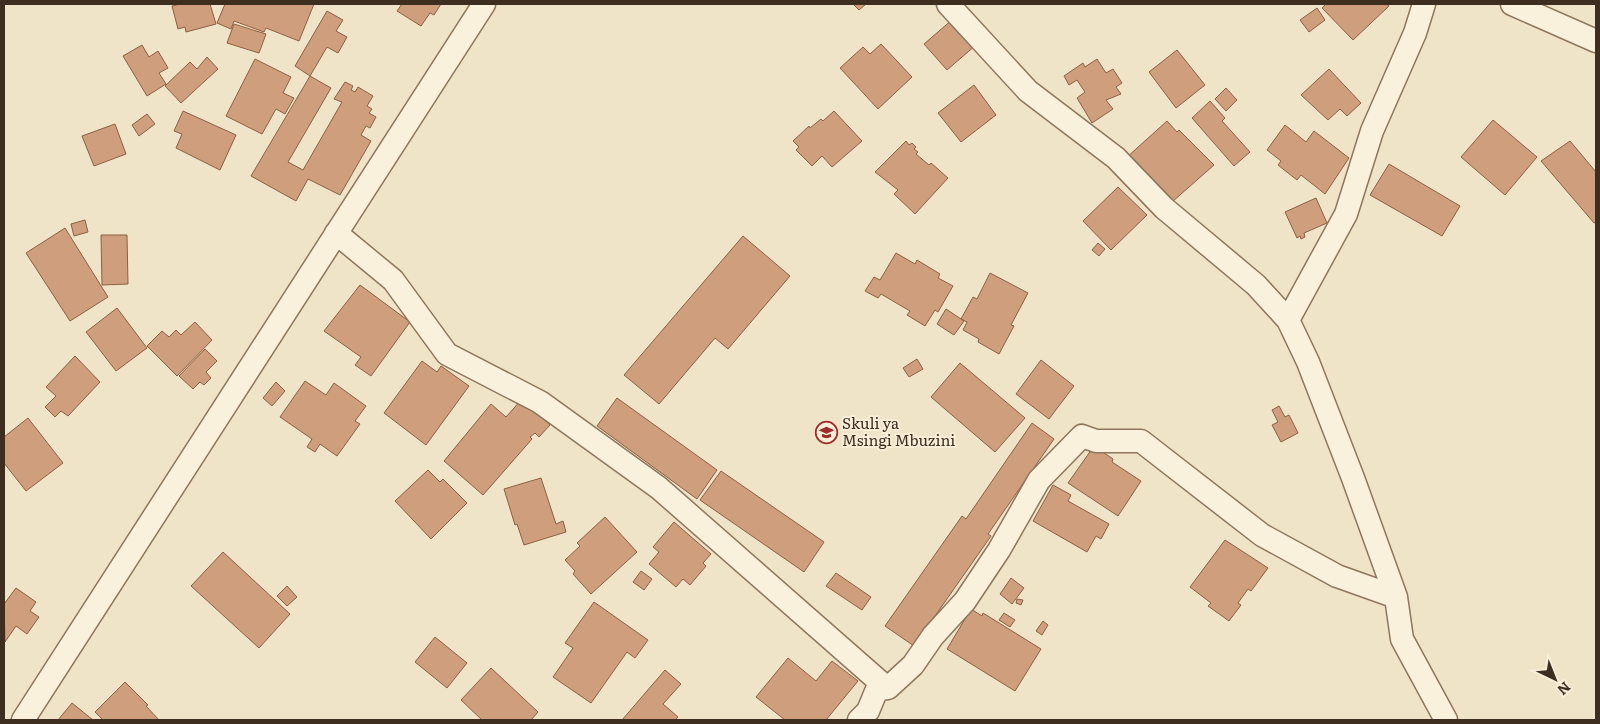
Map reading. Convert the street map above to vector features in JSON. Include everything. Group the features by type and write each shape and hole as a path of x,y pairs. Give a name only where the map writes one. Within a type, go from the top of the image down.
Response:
{"street":[{"path":"23,720 484,4"},
{"path":"948,4 1028,91 1116,158 1164,208 1256,285 1288,320 1308,362 1396,597 1402,639 1446,720"},
{"path":"1288,320 1346,214 1372,131 1415,32 1424,4"},
{"path":"1512,4 1596,41"},
{"path":"336,233 393,280 447,354 540,402 659,488 880,682 868,711 859,720"},
{"path":"877,689 888,688 913,665 933,636 964,601 990,565 1039,480 1082,436 1096,441 1141,441 1262,535 1337,576 1396,597"}],"building":[{"path":"180,4 210,4 216,24 186,32 185,27 178,29 172,6"},
{"path":"225,4 314,4 299,41 266,28 264,32 234,21 231,29 217,23"},
{"path":"402,4 441,4 434,15 430,13 421,26 397,11"},
{"path":"853,4 866,4 859,10"},
{"path":"1326,4 1386,4 1389,6 1353,40 1322,8"},
{"path":"1317,8 1325,20 1309,32 1300,20"},
{"path":"327,11 343,20 336,31 347,37 338,53 327,47 310,76 295,66"},
{"path":"953,19 976,45 947,70 924,44"},
{"path":"234,24 266,34 259,53 227,43"},
{"path":"881,44 912,77 878,109 840,68 863,47 870,54"},
{"path":"142,45 149,57 158,51 168,68 159,73 166,84 147,96 123,56"},
{"path":"1177,50 1205,85 1176,108 1149,72"},
{"path":"207,57 218,69 181,103 165,86 190,62 197,69"},
{"path":"255,59 291,77 283,93 294,98 285,114 276,109 262,134 226,116"},
{"path":"1097,59 1106,73 1113,69 1122,83 1116,87 1121,94 1106,100 1113,109 1092,123 1077,98 1085,92 1077,80 1069,85 1064,76 1083,63 1085,67"},
{"path":"1329,69 1361,103 1347,116 1340,109 1328,120 1301,95"},
{"path":"310,76 331,88 288,162 303,170 342,102 334,99 345,82 353,86 351,90 355,92 358,87 373,96 367,106 372,109 369,113 376,117 370,128 366,126 361,135 371,141 340,195 308,179 296,201 251,176"},
{"path":"974,85 996,115 961,142 938,113"},
{"path":"1226,88 1237,100 1226,111 1215,99"},
{"path":"1210,101 1225,118 1222,121 1250,152 1234,166 1192,118"},
{"path":"183,111 236,135 220,170 176,148 182,134 174,131"},
{"path":"834,111 862,141 832,167 822,156 812,166 796,150 799,147 793,141 809,126 810,128 821,119 823,121"},
{"path":"147,114 155,124 139,136 132,125"},
{"path":"1493,120 1537,157 1505,195 1461,157"},
{"path":"1167,121 1177,132 1179,130 1214,165 1172,202 1126,158"},
{"path":"115,124 126,154 94,166 82,136"},
{"path":"1285,125 1306,142 1314,131 1349,158 1325,194 1301,175 1297,180 1278,165 1281,161 1267,150"},
{"path":"906,141 909,145 912,143 916,147 914,149 918,152 916,154 929,165 931,163 948,178 915,214 894,194 898,190 875,172"},
{"path":"1570,141 1596,172 1596,222 1594,223 1541,161"},
{"path":"1389,164 1460,206 1442,236 1370,195"},
{"path":"1118,187 1147,215 1111,250 1083,221"},
{"path":"1316,198 1327,223 1304,233 1305,237 1301,239 1300,236 1297,238 1285,212"},
{"path":"85,220 88,232 74,236 71,224"},
{"path":"65,228 108,297 70,321 26,253"},
{"path":"101,235 127,235 128,284 102,285"},
{"path":"743,236 790,276 728,349 715,338 659,404 624,375"},
{"path":"1098,243 1105,249 1099,256 1092,250"},
{"path":"896,253 915,264 917,260 940,274 938,278 953,286 938,312 935,310 925,326 907,315 910,311 881,294 878,298 865,291 874,277 880,280"},
{"path":"990,273 1028,293 1011,325 1014,326 999,354 978,342 979,339 963,330 967,322 961,319 973,297 977,299"},
{"path":"360,285 410,322 371,376 355,365 361,357 324,331"},
{"path":"117,308 147,348 116,371 86,332"},
{"path":"946,309 964,321 954,335 937,324"},
{"path":"195,322 212,340 177,376 147,346 162,331 169,337 176,330 181,335"},
{"path":"205,349 217,361 206,372 211,378 204,385 200,382 193,389 179,376"},
{"path":"75,356 100,382 68,416 61,411 55,417 45,407 56,396 46,387"},
{"path":"917,359 923,369 909,377 903,368"},
{"path":"1041,360 1074,386 1049,419 1016,394"},
{"path":"422,361 437,372 441,366 469,386 426,445 384,413"},
{"path":"960,363 1025,418 995,452 931,397"},
{"path":"305,381 326,395 334,383 366,406 355,421 360,424 337,456 320,444 315,452 307,447 312,439 280,417"},
{"path":"276,382 285,391 272,406 263,398"},
{"path":"617,398 717,470 697,499 597,426"},
{"path":"522,399 550,425 539,437 535,433 530,437 532,439 483,495 444,461 491,404 506,417"},
{"path":"1279,406 1285,417 1289,415 1298,433 1281,442 1272,425 1278,422 1272,410"},
{"path":"28,418 63,463 26,491 4,463 4,437"},
{"path":"1032,423 1054,439 988,534 991,536 914,646 885,626 962,516 966,519"},
{"path":"1094,446 1113,459 1112,462 1141,481 1118,516 1068,483"},
{"path":"428,470 440,482 443,479 467,503 431,539 395,501"},
{"path":"721,471 824,542 804,572 700,500"},
{"path":"541,478 556,524 563,521 566,532 524,545 517,524 515,525 504,489"},
{"path":"1053,485 1071,495 1068,501 1109,524 1101,539 1096,536 1087,552 1033,521"},
{"path":"605,517 637,552 591,594 573,574 575,571 565,560 580,546 577,543"},
{"path":"674,522 711,554 703,563 706,566 690,585 683,579 676,587 649,564 659,552 653,547"},
{"path":"1225,540 1268,568 1251,591 1248,589 1238,603 1241,605 1229,621 1208,606 1211,603 1190,587"},
{"path":"223,552 290,614 259,648 191,586"},
{"path":"641,571 652,579 644,590 633,582"},
{"path":"836,573 871,597 862,610 826,586"},
{"path":"1011,578 1024,588 1012,604 1000,594"},
{"path":"287,586 297,597 287,606 277,596"},
{"path":"16,588 36,602 30,611 39,617 27,634 16,626 5,642 4,604"},
{"path":"1017,599 1023,600 1021,605 1016,603"},
{"path":"594,602 648,640 635,658 627,652 591,703 553,677 573,648 565,643"},
{"path":"971,609 982,616 983,613 1041,649 1015,691 947,649"},
{"path":"1004,613 1015,620 1010,627 999,620"},
{"path":"1043,621 1048,625 1042,635 1036,631"},
{"path":"435,637 467,663 447,688 415,662"},
{"path":"788,658 816,681 832,661 858,681 826,720 785,720 756,697"},
{"path":"491,668 538,712 531,720 482,720 461,700"},
{"path":"665,670 681,684 663,704 678,717 675,720 622,720"},
{"path":"125,682 148,705 146,706 159,720 103,720 95,712"},
{"path":"72,703 93,720 58,720"}],"place":[{"name":"Skuli ya Msingi Mbuzini","path":"826,433"}]}
